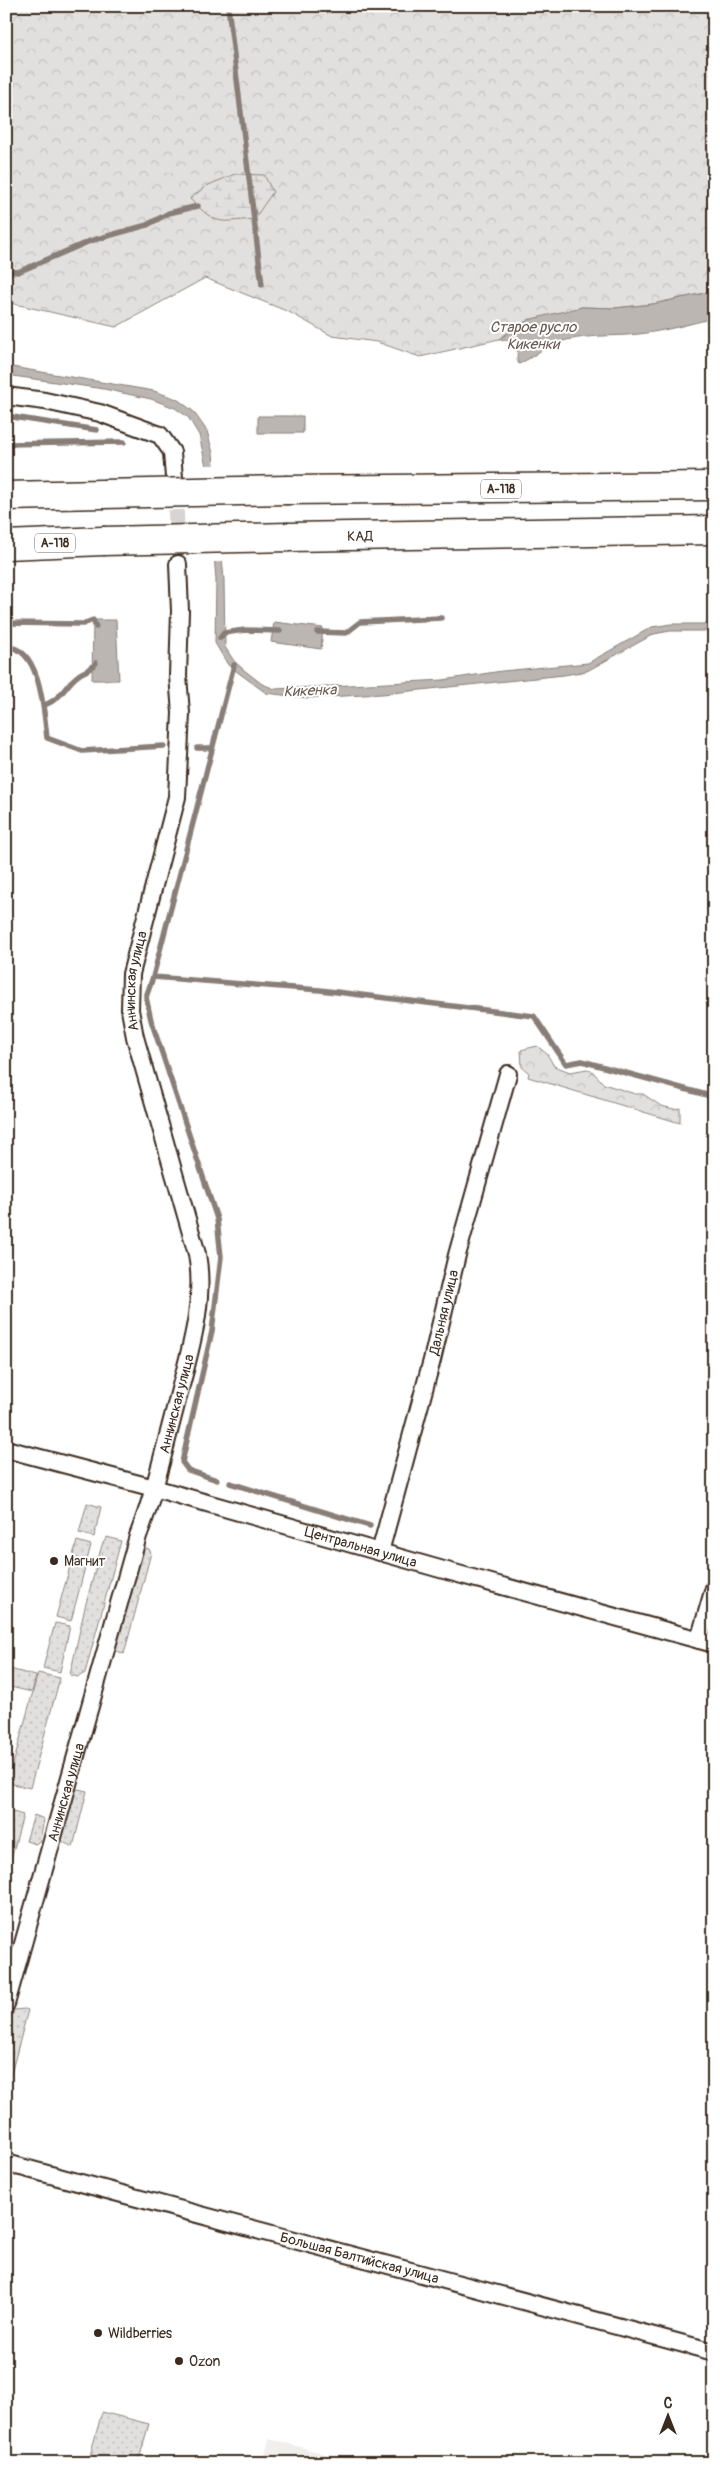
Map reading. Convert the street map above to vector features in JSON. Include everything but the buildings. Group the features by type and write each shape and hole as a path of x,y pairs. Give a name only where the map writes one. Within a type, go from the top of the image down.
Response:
{"highway":[{"name":"А-118","path":"6,496 288,490 714,486"},
{"name":"КАД","path":"6,545 289,537 714,530"}],"street":[{"path":"6,396 45,401 100,413 160,435 172,452 174,478"},
{"name":"Аннинская улица","path":"6,2004 138,1536 154,1488 197,1314 200,1270 135,1037 130,1010 133,965 177,797 181,713 178,676 180,611 178,564"},
{"name":"Дальняя улица","path":"380,1552 432,1360 457,1255 508,1074"},
{"name":"Центральная улица","path":"6,1449 154,1488 706,1642"},
{"path":"706,1642 714,1588"},
{"name":"Большая Балтийская улица","path":"6,2162 714,2352"}],"shaded area":[{"path":"269,2439 278,2441 359,2463 263,2463"}],"green space":[{"path":"6,6 714,6 714,288 705,293 653,304 615,308 581,307 516,327 499,339 420,357 377,342 332,336 289,312 205,278 116,327 6,302"},
{"path":"235,174 264,175 273,192 254,219 219,220 207,214 190,199 206,186"},
{"path":"537,1046 547,1054 554,1066 570,1072 587,1069 592,1071 604,1084 635,1094 643,1094 661,1106 674,1109 680,1108 680,1123 528,1077 529,1073 522,1067 521,1050"},
{"path":"87,1503 101,1507 94,1537 79,1533"},
{"path":"107,1537 121,1541 85,1673 78,1677 70,1675 85,1607 102,1545"},
{"path":"77,1541 91,1545 71,1621 56,1617"},
{"path":"140,1546 149,1549 151,1553 124,1654 115,1650 113,1646"},
{"path":"55,1623 70,1626 60,1672 43,1668"},
{"path":"6,1668 36,1676 32,1692 6,1686"},
{"path":"38,1673 60,1678 30,1788 8,1783"},
{"path":"78,1789 87,1791 73,1847 61,1839 74,1792"},
{"path":"6,1810 23,1815 6,1878"},
{"path":"34,1815 44,1819 40,1840 36,1844 26,1841"},
{"path":"14,2010 28,2010 6,2093 6,2040"},
{"path":"102,2412 149,2424 138,2463 88,2463"}],"water":[{"name":"Старое русло Кикенки","path":"714,288 714,318 677,327 639,334 566,340 551,345 519,364 517,360 518,342 499,339 528,320 548,315 582,307 615,308 653,304 705,293"},
{"name":"Кикенка","path":"6,366 154,391 177,399 193,411 207,431 213,453 224,580 225,647 234,661 244,670 262,684 275,689 443,680 502,671 588,663 652,627 671,624 714,624 714,631 670,631 654,634 587,671 564,675 382,694 307,698 266,693 228,665 215,643 216,580 208,475 199,435 188,417 175,408 151,399 104,389 6,375"},
{"path":"258,416 303,416 303,433 258,433"},
{"path":"93,620 116,620 119,680 92,680"},
{"path":"274,622 323,628 321,649 271,642"}],"pier":[{"path":"203,465 216,465 225,562 212,562"}],"waterway":[{"path":"228,6 262,285"},
{"path":"6,271 18,272 90,241 147,225 169,213 198,206"},
{"path":"6,416 97,430"},
{"path":"6,444 124,442"},
{"path":"317,632 346,633 360,622 441,618"},
{"path":"6,623 83,624 93,620 96,627"},
{"path":"220,638 224,633 245,630 280,631"},
{"path":"6,647 18,650 27,657 34,669 42,698 47,738 82,751 164,746"},
{"path":"45,705 56,699 75,678 96,663"},
{"path":"217,1480 188,1470 182,1462 212,1331 221,1257 217,1219 151,1020 146,997 153,977 234,665"},
{"path":"197,748 211,748"},
{"path":"153,977 320,990 534,1016 566,1064 582,1061 714,1097"},
{"path":"230,1483 370,1526"}],"tunnel":[{"path":"175,486 178,564"}],"place":[{"name":"Магнит","path":"54,1561"},
{"name":"Wildberries","path":"98,2333"},
{"name":"Ozon","path":"179,2361"}]}
